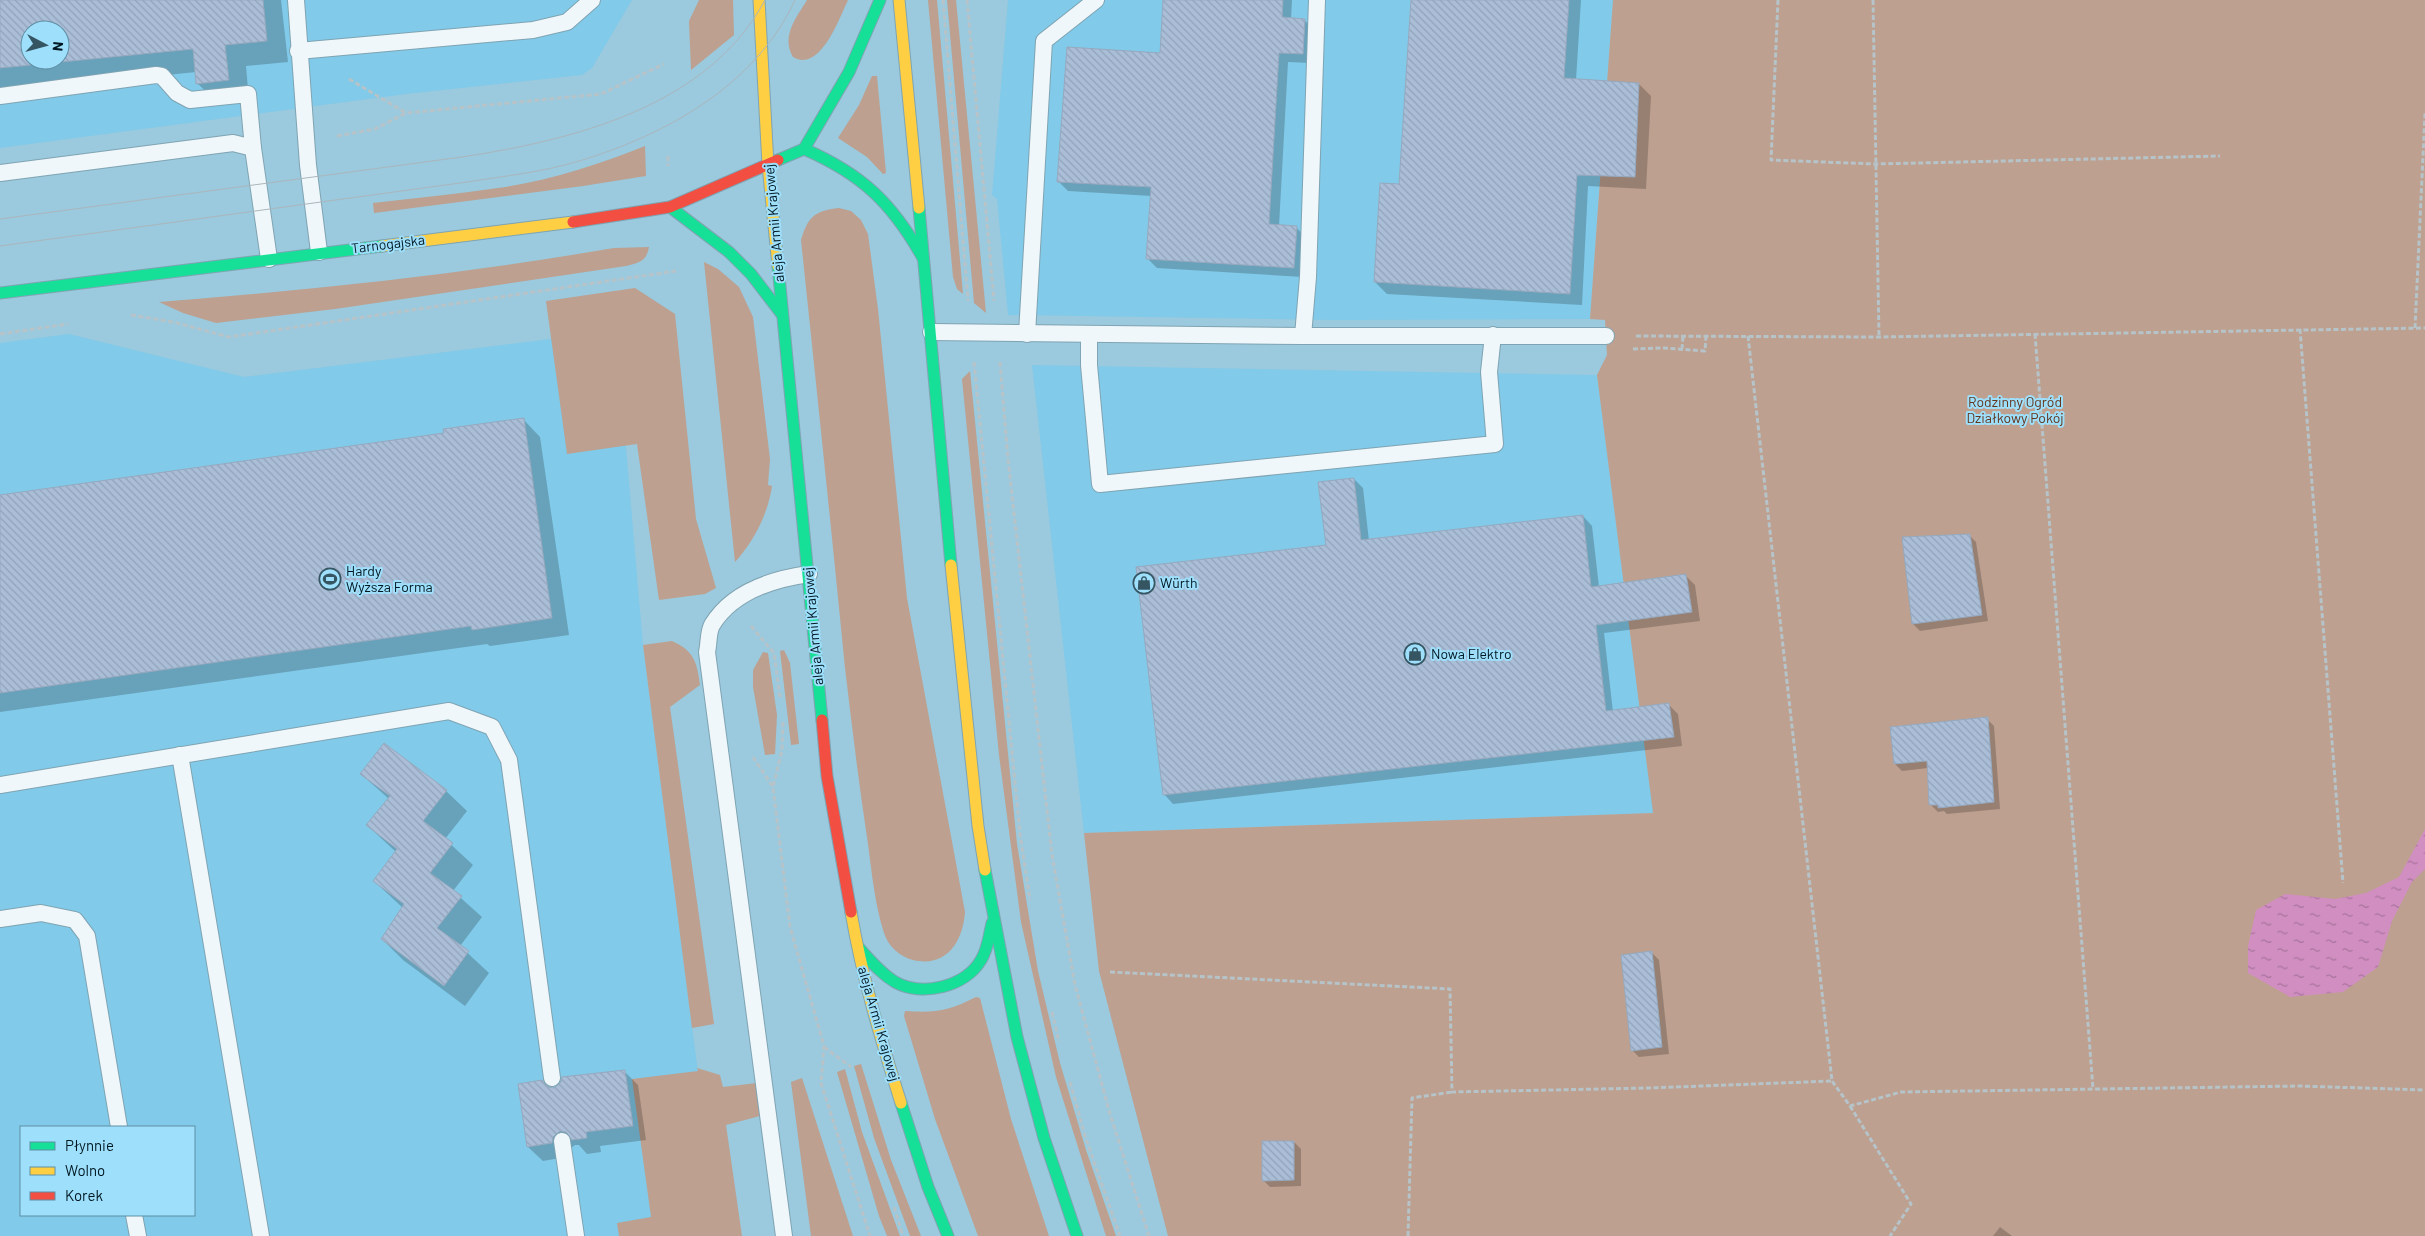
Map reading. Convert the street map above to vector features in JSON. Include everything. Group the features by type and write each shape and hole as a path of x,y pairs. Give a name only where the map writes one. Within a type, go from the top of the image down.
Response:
{"main road":[{"name":"aleja Armii Krajowej","path":"759,0 768,165 827,776 857,946 885,1052 928,1187 948,1236"},
{"path":"880,0 848,72 804,149 832,160 863,180 887,202 923,258"},
{"path":"900,0 967,726 978,826 993,919 1017,1037 1044,1138 1077,1236"},
{"name":"Tarnogajska","path":"0,292 588,220 670,207 804,149"},
{"path":"670,207 729,252 751,274 781,313"},
{"path":"857,946 879,969 900,985 926,990 950,985 977,966 988,944 993,919"}],"lane":[{"path":"296,0 298,51 318,252"},
{"path":"298,51 533,30 567,22 592,0"},
{"path":"1027,334 1044,41 1096,0"},
{"path":"1303,336 1308,278 1317,0"},
{"path":"0,96 156,75 162,76 178,93 190,100 248,94 253,148 269,259"},
{"path":"0,168 0,173 233,143 253,148"},
{"path":"931,332 1303,336 1606,336"},
{"path":"1089,334 1089,366 1100,484 1495,444 1489,372 1494,335"},
{"path":"784,1236 707,652 711,626 736,598 785,577 809,574"},
{"path":"0,785 449,711 492,727 509,760 552,1078"},
{"path":"180,755 261,1236"},
{"path":"0,919 41,913 75,920 87,936 119,1126"},
{"path":"562,1141 576,1236"},
{"path":"134,1216 138,1236"}],"path":[{"path":"943,0 968,297"},
{"path":"967,0 1008,459 1052,854 1075,986 1110,1114 1149,1236"},
{"path":"1778,0 1771,160 1875,164 2220,156"},
{"path":"1873,0 1879,337"},
{"path":"339,47 345,76 406,113"},
{"path":"329,138 375,129 406,113 601,94 664,64"},
{"path":"2415,328 2425,113"},
{"path":"668,156 668,166"},
{"path":"126,314 173,322 229,337 676,272"},
{"path":"0,334 70,324"},
{"path":"1606,336 1879,337 2425,328"},
{"path":"2300,329 2344,883"},
{"path":"2035,334 2093,1089"},
{"path":"1682,349 1683,336"},
{"path":"1624,349 1705,350 1706,336"},
{"path":"1748,336 1832,1081 1850,1106 1911,1204 1890,1236"},
{"path":"974,366 1020,834 1031,909"},
{"path":"747,620 774,653 780,699"},
{"path":"783,718 782,750 773,787 790,927 824,1046 820,1083 870,1236"},
{"path":"753,756 773,787"},
{"path":"1110,972 1450,989 1452,1092"},
{"path":"1050,1003 1060,1049"},
{"path":"824,1046 851,1067 854,1076"},
{"path":"1068,1076 1085,1136 1120,1236"},
{"path":"1408,1236 1412,1098 1452,1092 1650,1088 1832,1081"},
{"path":"1850,1106 1901,1092 2299,1086 2425,1090"},
{"path":"892,1198 903,1236"}],"shaded area":[{"path":"0,0 632,0 592,68 582,75 406,94 0,148"},
{"path":"1008,0 1613,0 1590,319 1334,320 1008,315 997,199 992,195"},
{"path":"616,331 643,645 719,1236 0,1236 0,343 69,334 244,377"},
{"path":"1032,365 1597,375 1654,813 1084,833"}],"green space":[{"path":"699,0 733,0 734,35 691,70 689,21"},
{"path":"807,0 848,0 827,42 812,58 803,60 793,57 790,49 789,34 791,27"},
{"path":"928,0 937,0 963,294 957,289 953,277"},
{"path":"947,0 956,0 986,313 974,303"},
{"name":"Rodzinny Ogród Działkowy Pokój","path":"1613,0 2425,0 2425,1236 1168,1236 1099,971 1084,833 1653,813 1597,375 1607,355 1605,320 1590,319"},
{"path":"872,76 877,76 886,173 883,174 867,157 838,138 859,105"},
{"path":"645,146 646,176 374,213 373,203 517,185 591,166"},
{"path":"839,208 851,211 861,220 868,234 878,309 907,598 965,912 964,923 957,942 944,956 935,960 908,959 895,950 886,938 872,878 859,778 845,668 801,240 806,226 813,217 818,213"},
{"path":"649,247 642,261 626,266 335,309 216,323 183,313 159,302 387,280 501,266 614,248"},
{"path":"704,262 718,269 739,287 753,317 770,459 768,485 772,486 764,517 754,536 735,562"},
{"path":"635,288 675,314 696,519 716,588 705,594 659,600 637,444 567,454 546,301"},
{"path":"970,371 1017,844 1038,971 1060,1063 1086,1150 1116,1236 1106,1236 1056,1077 1021,922 999,755 962,379"},
{"path":"672,641 690,653 696,664 700,685 670,707 714,1024 692,1028 643,645"},
{"path":"784,650 790,663 799,744 791,745 780,651"},
{"path":"763,652 768,653 777,715 775,754 765,755 753,687 753,670"},
{"path":"976,997 980,998 1011,1119 1049,1236 978,1236 935,1119 904,1016 905,1011 925,1012 942,1010"},
{"path":"861,1064 891,1160 921,1236 910,1236 874,1138 854,1066"},
{"path":"697,1068 720,1075 723,1087 757,1083 760,1116 726,1125 742,1236 619,1236 617,1223 651,1217 632,1079 698,1071"},
{"path":"845,1069 862,1132 900,1236 887,1236 879,1216 837,1072"},
{"path":"802,1078 853,1236 811,1236 791,1082"}],"water":[{"path":"2425,829 2425,869 2412,882 2392,921 2378,967 2343,992 2290,997 2248,973 2248,946 2256,910 2285,894 2335,899 2366,893 2399,877"}],"building":[{"path":"0,0 263,0 267,41 225,45 229,80 196,84 193,49 70,61 70,20 20,20 20,66 0,68"},
{"path":"1163,0 1283,0 1282,17 1305,19 1303,54 1279,53 1269,224 1297,226 1294,268 1146,259 1151,187 1057,182 1067,47 1160,53"},
{"path":"1411,0 1569,0 1564,78 1639,83 1635,177 1577,175 1570,294 1374,282 1380,183 1399,184"},
{"path":"524,418 552,618 472,630 471,626 0,693 0,495 444,433 443,429"},
{"path":"1354,478 1361,540 1583,515 1591,587 1686,574 1692,612 1596,625 1606,711 1669,703 1674,737 1163,795 1136,567 1326,545 1318,482"},
{"path":"1970,534 1982,615 1912,624 1902,537"},
{"path":"1988,717 1994,802 1938,808 1938,805 1929,805 1927,761 1894,764 1890,727"},
{"path":"384,743 447,790 423,821 453,843 430,873 462,896 437,928 469,951 444,986 381,939 404,904 373,881 397,849 366,825 390,796 360,774"},
{"path":"1652,951 1662,1047 1631,1051 1621,955"},
{"path":"625,1070 633,1126 586,1132 587,1138 572,1140 566,1132 560,1131 553,1137 552,1143 527,1147 518,1084 542,1080 548,1087 554,1088 561,1082 562,1077"},
{"path":"1262,1141 1294,1141 1294,1180 1262,1181"}],"tram line":[{"path":"0,219 462,157 505,150 592,128 634,112 673,92 709,67 740,37 765,0"},
{"path":"0,246 467,182 538,171 579,161 644,137 705,103 757,57 778,30 795,0"}],"traffic: fast":[{"path":"778,160 804,149 849,72 880,0"},
{"path":"804,149 843,169 874,192 899,221 923,258"},
{"path":"670,207 729,252 751,274 781,313"},
{"path":"919,208 951,565"},
{"path":"0,293 382,246"},
{"path":"778,266 822,720"},
{"path":"985,870 1017,1037 1044,1138 1077,1236"},
{"path":"858,947 880,970 895,982 918,989 942,987 965,977 974,969 985,951 992,923"},
{"path":"901,1103 928,1187 948,1236"}],"traffic: slow":[{"path":"759,0 768,165 778,266"},
{"path":"899,0 919,208"},
{"path":"382,246 573,222"},
{"path":"951,565 978,826 985,870"},
{"path":"851,912 873,1008 901,1103"}],"traffic: jam":[{"path":"573,222 670,207 778,160"},
{"path":"822,720 827,776 851,912"}],"place":[{"name":"Hardy Wyższa Forma","path":"330,579"},
{"name":"Würth","path":"1144,583"},
{"name":"Nowa Elektro","path":"1415,654"}]}
